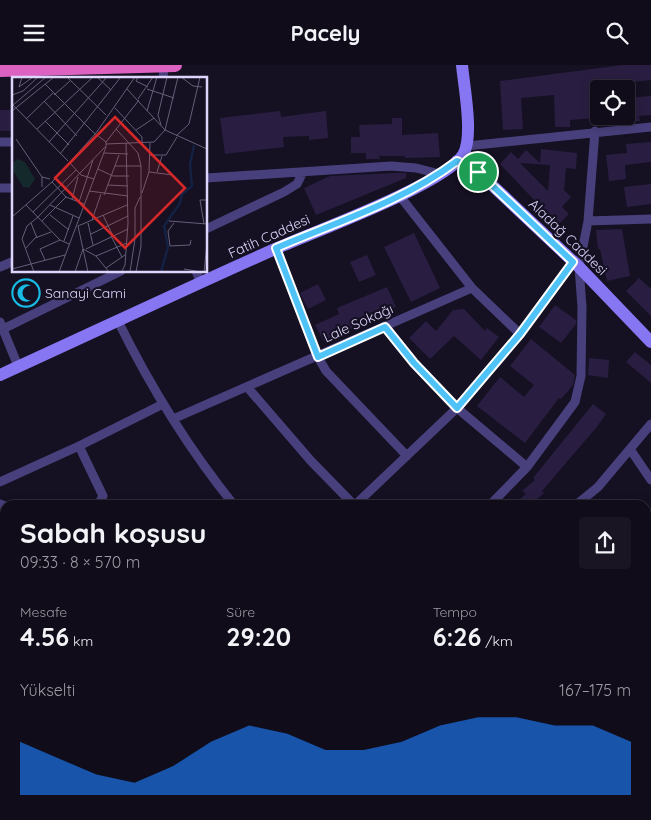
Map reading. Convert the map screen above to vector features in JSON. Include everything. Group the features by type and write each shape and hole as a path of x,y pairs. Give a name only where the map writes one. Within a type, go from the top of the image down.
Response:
{"highway":[{"path":"0,70 168,70"}],"main road":[{"path":"462,65 468,130 467,146"},
{"name":"Fatih Caddesi","path":"0,375 118,321 198,277 276,248 399,195 440,174 457,161 467,146"},
{"name":"Aladağ Caddesi","path":"457,161 478,172 576,265 651,342"}],"street":[{"path":"467,146 595,131 651,127"},
{"path":"495,500 527,467 575,402 581,376 582,307 576,265 588,221 595,131"},
{"path":"208,178 391,166 416,168 440,174"},
{"path":"208,228 284,192 297,184 302,172"},
{"path":"399,195 472,288 520,334"},
{"path":"588,221 651,219"},
{"path":"276,248 318,357 326,371 407,456"},
{"path":"0,267 12,262"},
{"path":"359,500 457,408 576,265"},
{"path":"18,366 2,326 117,273"},
{"name":"Lale Sokağı","path":"173,419 248,388 472,288"},
{"path":"118,321 163,404 208,473 230,500"},
{"path":"385,327 414,363 457,408 527,467"},
{"path":"248,388 311,461 349,500"},
{"path":"0,482 79,446 163,404"},
{"path":"582,500 598,487 651,424"},
{"path":"79,446 103,495 100,500"},
{"path":"630,449 651,479"}],"building":[{"path":"622,65 651,65 651,80 635,82 635,80 590,80 590,119 570,120 570,127 555,127 554,95 521,98 523,129 503,130 500,81"},
{"path":"651,96 651,115 639,116 640,121 635,121 635,97"},
{"path":"0,110 12,110 12,131 0,131"},
{"path":"280,111 281,117 326,111 328,138 309,140 309,136 283,137 284,147 225,154 220,118"},
{"path":"392,118 402,118 402,135 438,133 440,157 405,158 405,156 379,156 380,159 366,159 366,153 351,153 351,137 360,137 359,125 392,124"},
{"path":"651,142 651,162 625,165 626,179 609,181 606,155 627,153 626,144"},
{"path":"541,149 577,153 576,169 566,168 564,190 571,197 562,207 569,214 558,225 500,164 511,152 518,159 526,150 540,163","holes":["520,163 550,165 548,191"]},
{"path":"406,173 406,178 316,215 304,188 330,176"},
{"path":"651,184 651,204 627,207 624,187"},
{"path":"622,229 630,276 607,281 600,249 598,249 596,230"},
{"path":"414,233 440,288 411,302 384,247"},
{"path":"367,255 376,275 359,282 350,262"},
{"path":"639,278 651,289 651,316 626,291"},
{"name":"Sanayi Cami","path":"21,281 38,288 31,306 13,298"},
{"path":"318,284 326,300 308,309 300,293"},
{"path":"387,287 396,307 324,342 315,325 339,314 337,308"},
{"path":"555,305 576,320 576,324 561,343 539,327"},
{"path":"464,309 485,331 487,328 499,337 481,360 454,336 430,359 409,338 426,321 436,331 453,310"},
{"path":"531,339 575,375 573,385 561,399 559,398 525,443 477,406 500,377 524,397 534,385 510,366"},
{"path":"635,352 651,365 651,383 626,362"},
{"path":"589,358 609,360 608,378 588,375"},
{"path":"593,404 606,414 542,491 544,493 536,500 519,500 526,494 522,491 535,480 533,478"}],"place":[{"name":"Sanayi Cami","path":"26,293"}],"route":[{"path":"457,161 478,172 573,262 520,334 457,408 414,363 385,327 318,357 276,248 399,195 440,174 457,161"}]}
